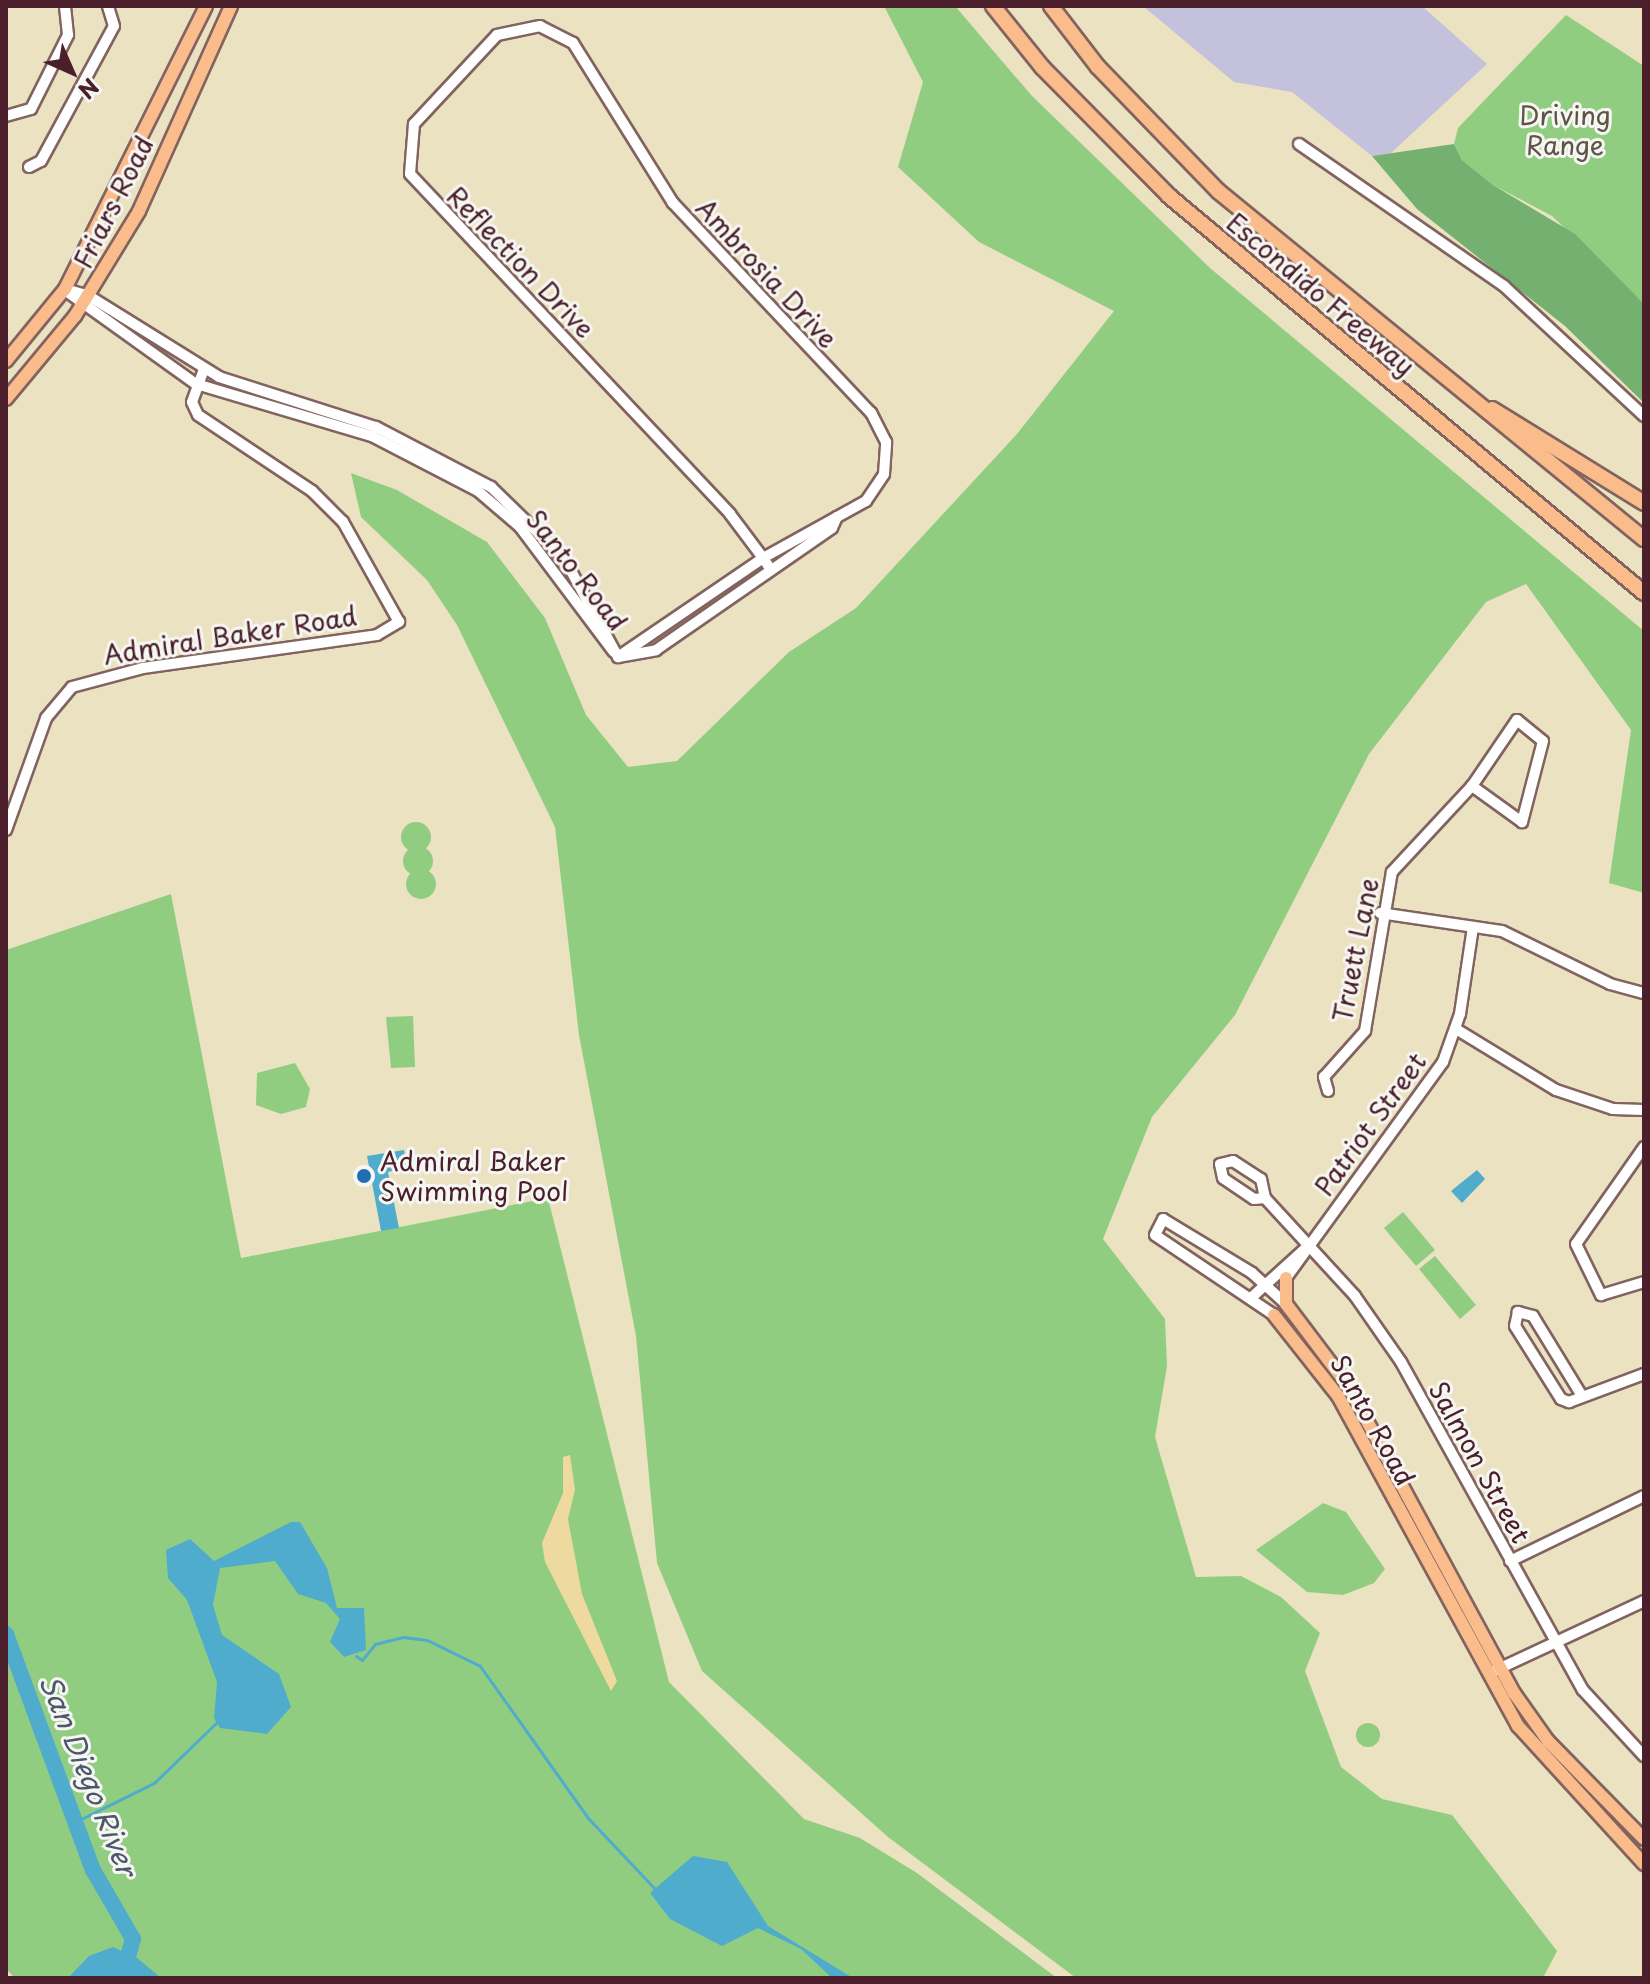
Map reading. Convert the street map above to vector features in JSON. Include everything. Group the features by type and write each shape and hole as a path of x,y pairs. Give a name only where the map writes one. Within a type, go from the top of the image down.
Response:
{"highway":[{"name":"Escondido Freeway","path":"993,6 1042,67 1169,196 1644,593"},
{"name":"Escondido Freeway","path":"1051,6 1098,67 1218,191 1644,539"},
{"path":"1452,385 1644,503"}],"main road":[{"name":"Friars Road","path":"6,361 65,289 206,6"},
{"name":"Friars Road","path":"6,399 85,302 139,211 231,6"},
{"path":"1286,1278 1286,1304"},
{"name":"Santo Road","path":"1286,1304 1348,1386 1499,1668 1548,1741 1644,1839"},
{"name":"Santo Road","path":"1274,1315 1338,1396 1485,1674 1535,1748 1644,1864"}],"street":[{"path":"6,116 31,109 68,35 65,6"},
{"path":"29,167 41,161 114,26 108,6"},
{"name":"Reflection Drive","path":"573,43 540,26 497,35 414,124 410,174 730,514 771,570"},
{"name":"Ambrosia Drive","path":"573,43 673,203 878,424 886,442 884,474 866,501 763,558 636,637 618,657"},
{"path":"1299,144 1504,286 1644,416"},
{"name":"Santo Road","path":"65,289 196,384 372,436 478,491 520,527 618,657"},
{"name":"Santo Road","path":"85,302 204,369 376,427 491,487 564,558 618,657"},
{"path":"196,384 204,369"},
{"name":"Admiral Baker Road","path":"6,830 46,718 72,687 143,668 377,635 399,622 343,522 312,491 204,420 192,402 196,384"},
{"name":"Ambrosia Drive","path":"618,657 656,650 771,570 837,517"},
{"name":"Truett Lane","path":"1328,1091 1324,1077 1365,1031 1380,913 1392,872 1433,836 1517,720 1543,741 1522,822 1472,786"},
{"path":"1380,913 1502,931 1644,993"},
{"name":"Patriot Street","path":"1252,1297 1307,1247 1425,1095 1456,1029 1473,927"},
{"path":"1456,1029 1556,1090 1613,1109 1644,1110"},
{"path":"1644,1147 1576,1244 1601,1295 1644,1282"},
{"name":"Salmon Street","path":"1265,1198 1261,1179 1233,1161 1220,1164 1223,1178 1265,1198 1355,1296 1401,1362 1583,1690 1644,1756"},
{"name":"Santo Road","path":"1274,1315 1252,1297 1155,1235 1163,1219 1263,1284 1286,1304"},
{"name":"Patriot Street","path":"1286,1278 1307,1257 1307,1247"},
{"path":"1582,1396 1533,1316 1518,1312 1515,1326 1561,1399 1582,1396 1644,1374"},
{"path":"1510,1561 1644,1496"},
{"path":"1485,1674 1644,1601"}],"shaded area":[{"path":"1143,6 1422,6 1487,64 1391,153 1372,156 1292,92 1234,82"}],"green space":[{"path":"884,6 955,6 1032,96 1210,268 1644,631 1644,893 1609,883 1631,730 1526,584 1486,602 1369,754 1235,1015 1152,1117 1103,1239 1165,1319 1167,1366 1155,1437 1196,1577 1241,1576 1281,1597 1320,1633 1305,1671 1341,1767 1382,1799 1452,1815 1557,1951 1543,1978 1076,1978 888,1837 702,1671 657,1563 636,1336 579,1035 555,827 457,625 427,580 361,517 351,473 397,490 487,542 545,618 586,715 628,767 677,761 789,652 856,608 1017,434 1114,311 979,242 898,167 923,82"},
{"name":"Driving Range","path":"1566,15 1644,66 1644,304 1552,216 1493,185 1462,160 1454,144 1458,128"},
{"path":"1454,144 1462,160 1493,185 1575,234 1644,304 1644,403 1565,326 1417,209 1372,156"},
{"path":"416,822 427,826 431,837 427,848 416,852 405,848 401,837 405,826"},
{"path":"418,846 429,850 433,861 429,872 418,876 407,872 403,861 407,850"},
{"path":"421,869 432,873 436,884 432,895 421,899 410,895 406,884 410,873"},
{"path":"171,894 241,1258 548,1198 669,1682 804,1819 860,1838 917,1873 1057,1978 15,1978 6,1969 6,950"},
{"path":"413,1016 415,1067 391,1068 386,1017"},
{"path":"295,1063 310,1089 306,1107 281,1114 256,1105 257,1073"},
{"path":"1403,1212 1435,1250 1416,1266 1384,1228"},
{"path":"1435,1256 1476,1305 1460,1319 1419,1269"},
{"path":"1323,1503 1346,1512 1385,1569 1374,1583 1343,1595 1307,1592 1256,1550"},
{"path":"1368,1723 1377,1726 1380,1735 1377,1744 1368,1747 1359,1744 1356,1735 1359,1726"}],"sand":[{"path":"570,1455 575,1490 568,1519 582,1594 617,1681 611,1691 545,1562 542,1543 563,1493 563,1457"}],"water":[{"path":"404,1150 407,1167 388,1172 399,1228 381,1231 367,1156"},
{"path":"1477,1170 1485,1179 1462,1203 1451,1191"},
{"path":"291,1522 300,1522 327,1568 337,1608 364,1608 366,1650 344,1657 330,1642 340,1619 326,1603 298,1594 275,1561 220,1568 213,1605 222,1635 279,1674 291,1707 267,1734 220,1728 214,1718 217,1682 187,1600 168,1578 166,1550 190,1539 214,1561"},
{"path":"693,1856 727,1862 768,1926 853,1978 832,1978 801,1949 758,1928 722,1946 670,1919 650,1893"},
{"path":"113,1947 136,1957 161,1978 68,1978 89,1956"}],"waterway":[{"name":"San Diego River","path":"6,1634 93,1870 133,1939 122,1978"},
{"path":"356,1656 362,1660 375,1644 403,1637 427,1640 480,1666 588,1818 656,1890"},
{"path":"77,1821 154,1783 217,1722"}],"place":[{"name":"Admiral Baker Swimming Pool","path":"364,1176"}]}
